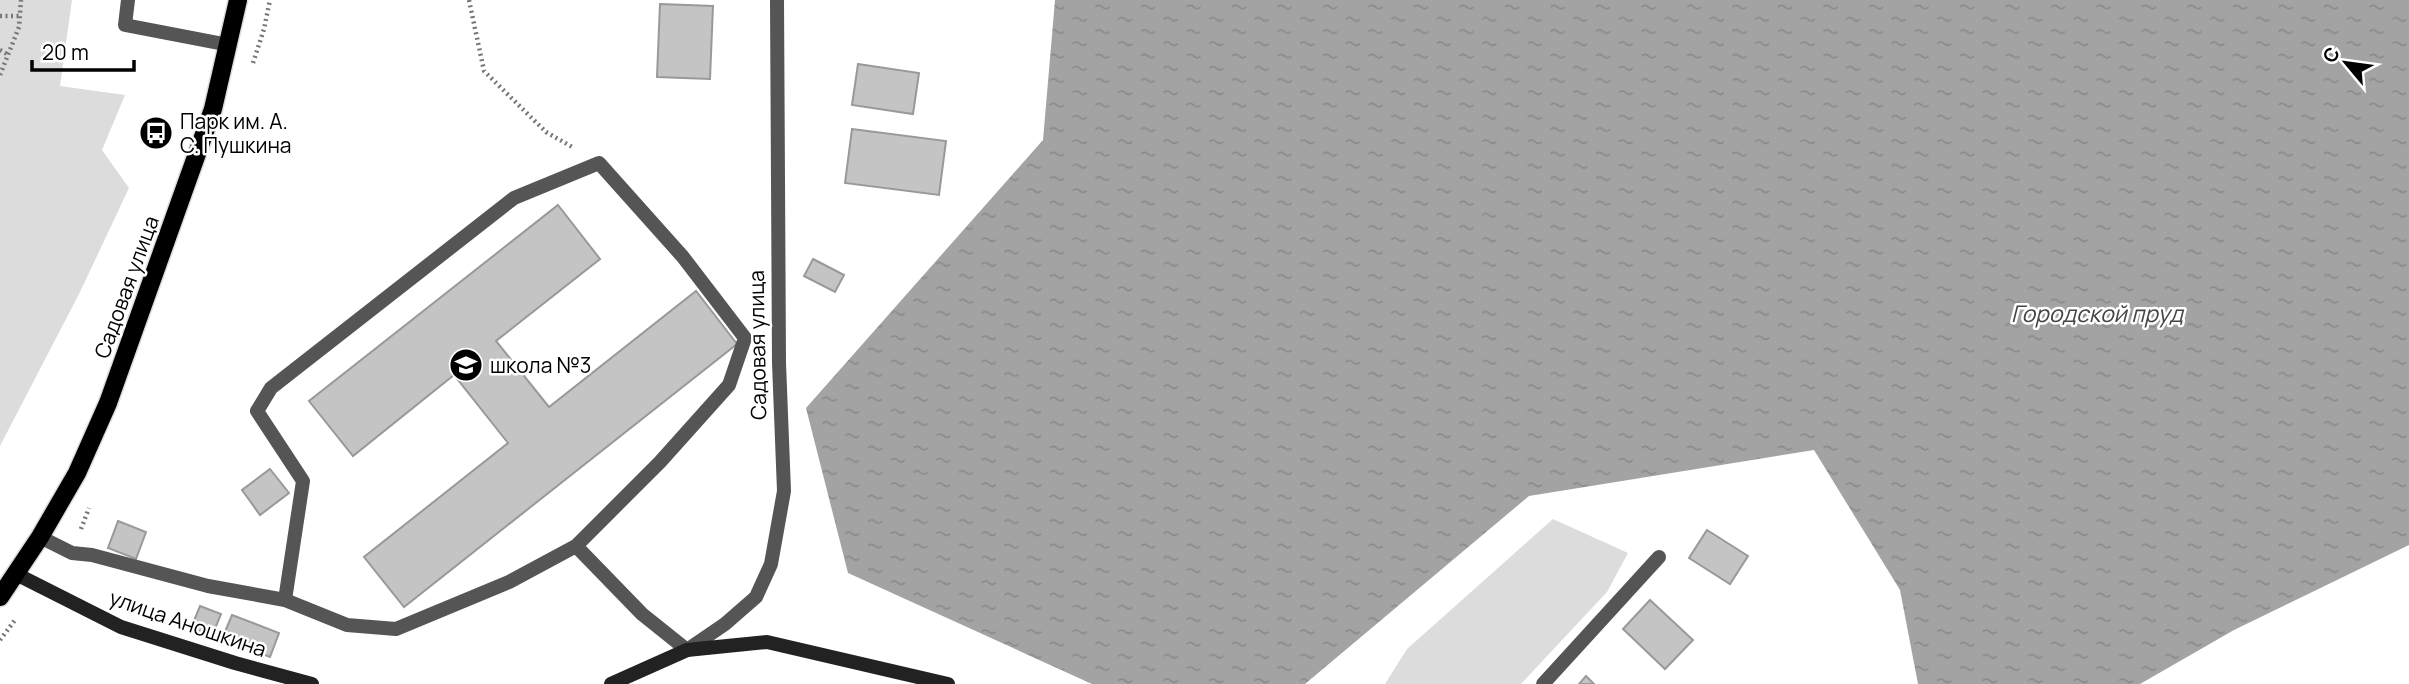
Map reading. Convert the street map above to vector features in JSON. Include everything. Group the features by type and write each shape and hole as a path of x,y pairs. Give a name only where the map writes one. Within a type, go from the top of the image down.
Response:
{"main road":[{"name":"Садовая улица","path":"0,597 40,537 77,473 108,403 213,109 239,0"}],"street":[{"path":"128,0 125,25 229,45"},
{"name":"Садовая улица","path":"687,650 725,624 756,597 771,564 784,491 779,363 778,0"},
{"path":"40,537 72,554 92,555 208,586 285,600 347,625 396,629 509,582 576,546 660,462 729,385 745,338 683,257 599,163 514,198 271,388 257,411 303,481 285,600"},
{"path":"576,546 642,614 687,650"},
{"path":"1543,684 1660,556"},
{"name":"улица Аношкина","path":"16,574 121,627 312,684"},
{"path":"611,684 687,650 767,642 948,684"}],"path":[{"path":"0,75 19,27 21,0"},
{"path":"469,0 484,71 546,132 599,163"},
{"path":"0,16 20,16"},
{"path":"0,50 9,55"}],"shaded area":[{"path":"0,0 72,0 60,86 125,95 102,150 129,188 80,292 0,446"},
{"path":"1553,519 1628,553 1607,592 1521,684 1385,684 1407,649"}],"water":[{"name":"Городской пруд","path":"1055,0 2409,0 2409,545 2234,630 2140,684 1918,684 1900,590 1814,450 1529,496 1305,684 1092,684 848,573 806,408 1043,140"}],"building":[{"path":"660,4 713,6 710,79 657,77"},
{"path":"858,64 919,73 913,114 852,105"},
{"path":"852,129 946,141 939,195 845,183"},
{"path":"558,205 600,259 496,341 549,407 696,291 737,344 404,607 364,557 508,443 454,375 353,456 309,401"},
{"path":"813,259 844,275 835,292 804,276"},
{"path":"270,469 289,493 260,515 242,490"},
{"path":"118,521 146,532 136,559 108,548"},
{"path":"1707,530 1748,556 1730,584 1689,558"},
{"path":"1650,600 1693,640 1665,669 1623,629"},
{"path":"200,606 221,614 212,636 191,628"},
{"path":"232,615 279,633 270,657 222,639"},
{"path":"1586,676 1594,684 1579,684"}],"place":[{"name":"Парк им. А. С. Пушкина","path":"156,133"},
{"name":"школа №3","path":"466,365"}]}
